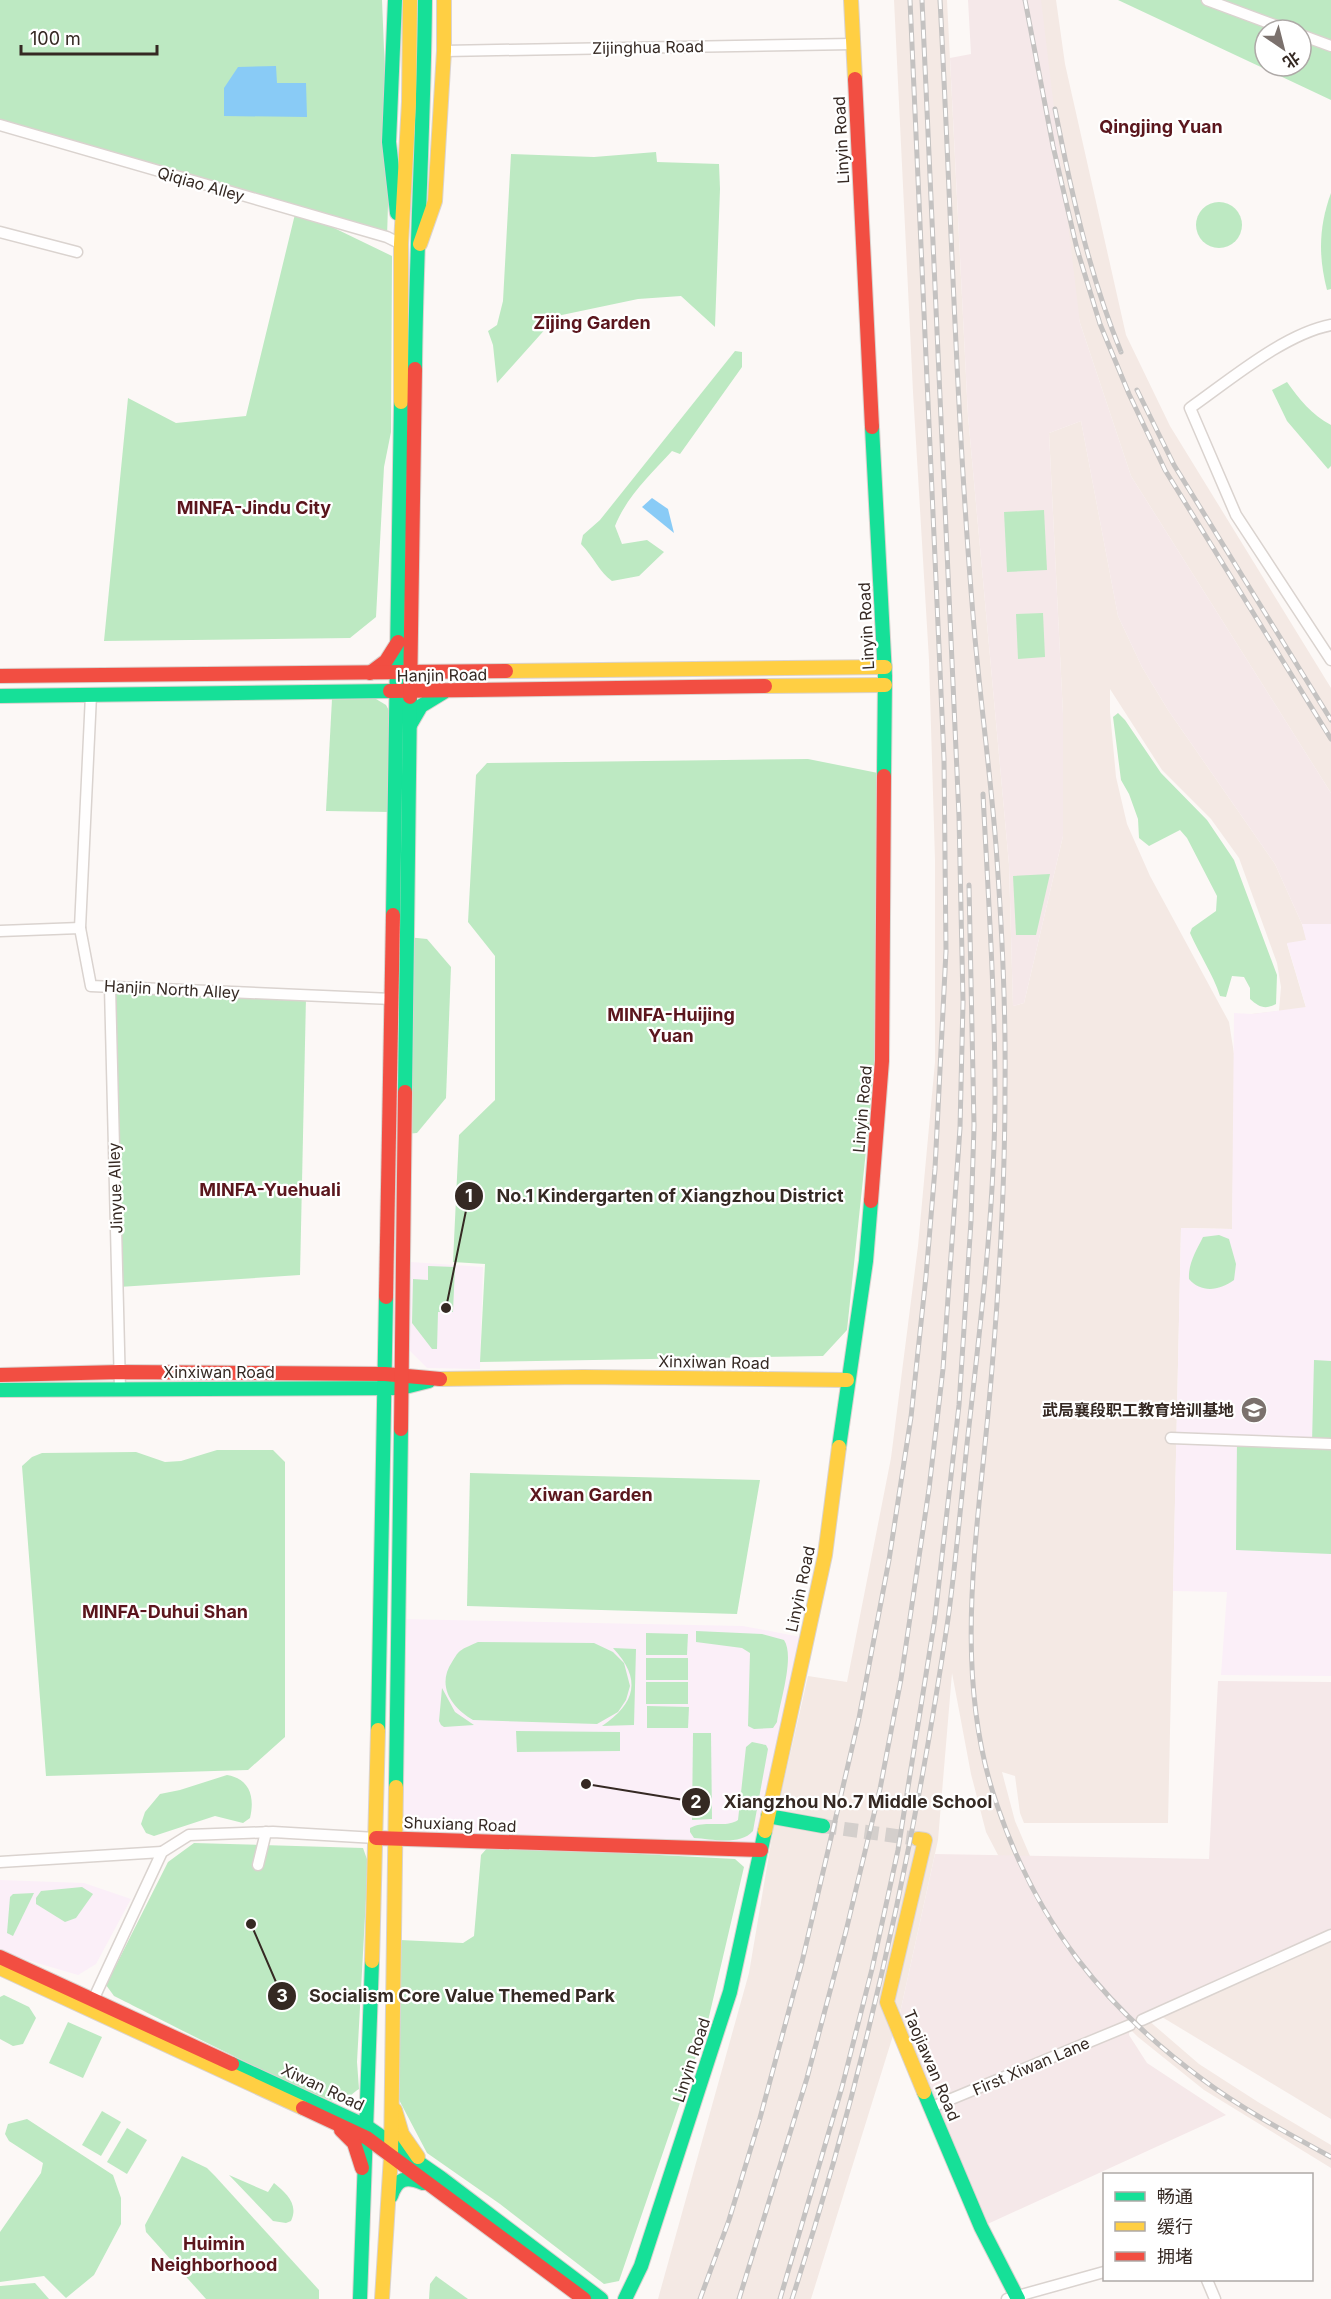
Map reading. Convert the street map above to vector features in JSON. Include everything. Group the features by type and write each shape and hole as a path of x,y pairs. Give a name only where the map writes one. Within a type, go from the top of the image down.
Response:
{"street":[{"path":"394,0 389,142 401,244"},
{"path":"382,2299 392,2099 410,725 404,692 401,244 409,102 410,0"},
{"path":"370,673 404,643 425,0"},
{"path":"416,258 435,201 444,51 444,0"},
{"name":"Linyin Road","path":"625,2299 642,2266 730,1992 825,1555 847,1380 866,1261 882,1061 885,667 851,0"},
{"path":"1208,0 1256,18"},
{"path":"1313,39 1331,46"},
{"name":"Zijinghua Road","path":"444,51 853,44"},
{"name":"Qiqiao Alley","path":"0,125 387,237 401,244"},
{"path":"0,232 77,252"},
{"path":"1331,325 1315,328 1261,357 1190,408 1236,515 1331,660"},
{"path":"404,643 422,663 440,672"},
{"name":"Hanjin Road","path":"0,676 885,667"},
{"name":"Hanjin Road","path":"0,696 885,685"},
{"path":"373,692 389,703 397,717"},
{"path":"360,2299 376,1838 397,717 404,692"},
{"path":"410,725 421,706 444,692"},
{"path":"0,931 80,928 91,695"},
{"name":"Hanjin North Alley","path":"80,928 91,986 392,999"},
{"name":"Jinyue Alley","path":"110,987 120,1389"},
{"name":"Xinxiwan Road","path":"0,1375 120,1372 385,1381"},
{"name":"Xinxiwan Road","path":"0,1390 583,1377 847,1380"},
{"path":"1170,1438 1331,1444"},
{"path":"768,1816 823,1826"},
{"path":"258,1866 266,1832"},
{"name":"Shuxiang Road","path":"0,1862 162,1852 189,1835 266,1832 376,1838 760,1850"},
{"name":"Taojiawan Road","path":"918,1839 926,1840 887,2002 981,2227 1014,2298"},
{"path":"94,1998 162,1852"},
{"path":"1142,2020 1331,1935"},
{"name":"Xiwan Road","path":"0,1957 94,1998 336,2118"},
{"name":"Xiwan Road","path":"0,1968 367,2132 391,2149 429,2170 601,2299"},
{"name":"First Xiwan Lane","path":"932,2107 1130,2025"},
{"path":"365,2177 354,2144 336,2118 360,2106 368,2083"},
{"path":"392,2099 406,2140 429,2170"},
{"name":"Xiwan Road","path":"391,2149 434,2188 584,2299"},
{"path":"387,2213 393,2187 399,2180 408,2177 434,2188"},
{"path":"1014,2298 1103,2272"},
{"path":"1207,2281 1215,2299"}],"shaded area":[{"path":"894,0 947,0 968,416 1009,864 1013,1006 1024,1003 1063,836 1063,714 1049,433 1081,421 1118,616 1142,667 1168,710 1275,864 1307,940 1287,944 1318,1048 1252,1014 1279,1011 1281,987 1277,963 1239,858 1211,819 1162,770 1110,689 1116,777 1127,824 1150,876 1229,1022 1235,1060 1232,1229 1181,1228 1168,1823 1024,1823 1020,1813 1015,1776 1002,1772 1015,1821 1030,1856 1133,2007 1199,2064 1331,2145 1331,2168 1204,2090 1138,2037 1087,1987 998,1855 986,1832 971,1774 952,1673 938,1840 900,2013 811,2299 658,2299 749,1973 774,1825 808,1676 847,1682 891,1458 918,1246 935,1062 935,860 929,660"},
{"path":"968,0 1041,0 1080,323 1131,476 1331,793 1331,924 1302,924 1275,864 1168,710 1142,667 1118,616 1081,421 1049,433 1063,714 1063,836 1024,1003 1013,1006 1009,864 968,416 950,58 971,54"},
{"path":"1011,0 1056,0 1065,64 1126,335 1170,426 1331,688 1331,793 1131,476 1080,323"},
{"name":"武局襄段职工教育培训基地","path":"1302,924 1331,924 1331,1676 1221,1675 1227,1592 1173,1591 1181,1228 1232,1229 1234,1013 1252,1014 1306,1007 1287,943 1306,940"},
{"path":"411,1262 483,1267 480,1369 427,1368 409,1350"},
{"path":"398,1619 743,1626 806,1638 761,1850 396,1838"},
{"path":"1218,1681 1331,1682 1331,1935 1130,2025 1129,2035 1147,2063 1226,2115 981,2227 932,2107 900,2013 935,1854 1209,1859"},
{"path":"0,1880 84,1883 131,1899 96,1964 78,1975 0,1952"},
{"path":"1331,1935 1331,2119 1157,2014"}],"green space":[{"path":"0,0 382,0 389,173 387,237 301,212 392,256 391,432 384,467 376,617 350,638 104,641 128,398 176,423 246,416 296,210 0,125"},
{"path":"1118,0 1331,0 1331,100 1284,78 1313,78 1313,18 1253,18 1253,63"},
{"path":"656,152 657,162 719,164 715,327 681,296 638,299 557,316 497,383 493,345 488,331 497,325 503,301 511,154 594,157"},
{"path":"1331,193 1331,289 1327,290 1322,265 1321,241 1324,217"},
{"path":"1219,202 1228,203 1236,208 1241,216 1241,234 1236,242 1228,247 1219,248 1210,247 1202,242 1197,234 1196,225 1197,216 1202,208 1210,203"},
{"path":"735,351 742,352 742,367 680,454 672,451 648,477 626,505 615,526 622,544 647,540 664,552 639,576 612,581 581,544 583,535 600,520"},
{"path":"1287,382 1306,406 1331,425 1331,466 1328,469 1287,421 1272,390"},
{"path":"1044,510 1047,570 1007,572 1004,512"},
{"path":"1043,613 1045,657 1018,659 1016,614"},
{"path":"332,699 376,699 386,705 393,718 390,812 326,811"},
{"path":"1118,713 1161,773 1207,820 1234,860 1277,975 1276,1004 1265,1007 1253,1002 1250,999 1250,988 1244,977 1232,976 1226,997 1220,996 1190,933 1192,928 1216,911 1217,896 1187,838 1180,830 1149,846 1139,838 1138,819 1121,780 1113,717"},
{"path":"808,759 878,773 877,1047 847,1330 823,1356 480,1362 485,1264 453,1262 459,1135 495,1100 495,956 468,922 476,775 487,763"},
{"path":"1050,874 1036,935 1016,935 1013,876"},
{"path":"407,937 427,939 451,967 446,1098 417,1133 405,1134"},
{"path":"112,991 306,997 300,1275 119,1287"},
{"path":"1219,1235 1229,1239 1236,1264 1234,1280 1216,1288 1199,1287 1189,1279 1193,1258 1203,1237"},
{"path":"428,1266 455,1267 453,1312 438,1312 437,1349 432,1349 412,1323 413,1279 428,1280"},
{"path":"1314,1360 1331,1361 1331,1554 1236,1550 1237,1440 1312,1443"},
{"path":"217,1450 273,1450 285,1462 285,1737 248,1770 46,1776 22,1466 32,1457 42,1453 136,1452 165,1462 181,1461"},
{"path":"470,1473 760,1480 737,1614 467,1606"},
{"path":"696,1631 762,1634 784,1640 788,1657 786,1679 777,1722 773,1728 754,1729 748,1726 750,1653 742,1648 696,1642"},
{"path":"646,1633 688,1634 687,1655 646,1655"},
{"path":"478,1642 594,1643 613,1652 624,1663 630,1686 626,1700 618,1712 597,1724 473,1720 453,1703 446,1688 446,1679 447,1671 458,1653"},
{"path":"613,1648 636,1649 634,1725 602,1726 622,1708 631,1690 628,1670"},
{"path":"646,1658 688,1658 688,1680 646,1680"},
{"path":"646,1682 688,1682 688,1704 646,1704"},
{"path":"442,1688 455,1712 474,1725 444,1727 441,1725 439,1721"},
{"path":"647,1706 689,1707 688,1728 647,1728"},
{"path":"516,1731 620,1732 620,1751 517,1752"},
{"path":"693,1733 711,1733 712,1819 692,1820"},
{"path":"752,1742 766,1745 768,1749 753,1831 741,1839 733,1840 694,1838 690,1828 696,1825 727,1824 738,1820 746,1747"},
{"path":"227,1775 241,1780 249,1790 252,1803 250,1818 243,1823 215,1816 154,1836 146,1833 141,1824 145,1812 160,1794"},
{"path":"194,1843 363,1848 368,1862 357,2062 359,2089 342,2101 327,2099 302,2089 231,2055 114,1996 106,1985 168,1862"},
{"path":"489,1846 735,1859 744,1867 708,2021 619,2281 604,2284 500,2204 427,2153 397,2096 400,1940 463,1943 474,1936 481,1855"},
{"path":"82,1887 93,1894 76,1918 65,1922 36,1904 36,1898 41,1891"},
{"path":"34,1893 13,1936 7,1933 10,1897 13,1894"},
{"path":"4,1995 29,2007 36,2018 23,2044 13,2046 0,2039 0,1997"},
{"path":"68,2022 102,2037 83,2078 49,2063"},
{"path":"102,2111 121,2122 101,2156 82,2145"},
{"path":"27,2119 113,2175 121,2198 121,2224 94,2275 66,2298 44,2276 0,2282 0,2232 41,2173 43,2163 9,2141 5,2134 8,2124"},
{"path":"127,2128 147,2140 127,2174 107,2162"},
{"path":"182,2156 207,2168 215,2176 319,2290 319,2299 206,2299 146,2232 145,2225"},
{"path":"229,2175 268,2192 274,2183 290,2199 293,2209 291,2221 286,2223 273,2221"},
{"path":"436,2276 468,2299 429,2299 430,2284"},
{"path":"35,2283 49,2299 0,2299 0,2286"}],"water":[{"path":"276,66 277,83 306,83 307,117 224,116 224,88 238,67"},
{"path":"652,498 668,509 674,533 642,507"}],"tunnel":[{"path":"823,1826 918,1839"}],"railway":[{"path":"700,2299 729,2220 760,2118 802,1962 859,1718 889,1560 911,1417 926,1276 935,1169 946,951 944,759 910,0"},
{"path":"739,2299 807,2078 846,1931 880,1789 901,1679 929,1489 943,1369 960,1128 963,1002 959,816 922,0"},
{"path":"940,0 967,538 975,644 996,846 1004,998 1005,1130 1000,1252 992,1373 974,1561 972,1611 975,1709 983,1757 1013,1848 1032,1887 1053,1924 1077,1959 1104,1991 1166,2051 1217,2090 1281,2130 1331,2157"},
{"path":"1025,0 1053,146 1077,249 1100,324 1129,394 1165,470 1331,739"},
{"path":"1055,109 1090,262 1121,352"},
{"path":"1137,390 1174,465 1331,720"},
{"path":"792,2299 842,2132 884,1963 919,1792 951,1597 986,1268 994,1137 994,1018 983,794"},
{"path":"780,2299 842,2087 872,1969 898,1850 935,1618 959,1405 971,1221 974,1125 969,885"}],"traffic: fast":[{"path":"395,0 389,142 397,213"},
{"path":"415,369 425,0"},
{"path":"393,915 401,402"},
{"path":"872,427 885,676 884,776"},
{"path":"0,696 390,691"},
{"path":"410,725 421,706 444,692"},
{"path":"405,1092 410,697"},
{"path":"839,1447 866,1261 871,1201"},
{"path":"378,1730 386,1297"},
{"path":"0,1390 401,1388 429,1381"},
{"path":"396,1787 401,1429"},
{"path":"768,1816 823,1826"},
{"path":"625,2299 641,2266 730,1992 765,1831"},
{"path":"360,2299 372,1961"},
{"path":"232,2064 366,2126 441,2178 601,2299"},
{"path":"924,2092 981,2227 1018,2299"},
{"path":"391,2196 396,2185 403,2180 423,2183"}],"traffic: slow":[{"path":"401,402 401,244 409,102 410,0"},
{"path":"420,244 435,201 444,51 444,0"},
{"path":"851,0 855,79"},
{"path":"506,671 885,667"},
{"path":"765,686 885,685"},
{"path":"440,1379 583,1377 847,1380"},
{"path":"765,1831 825,1555 839,1447"},
{"path":"372,1961 378,1730"},
{"path":"382,2299 391,2156 396,1787"},
{"path":"918,1839 925,1840 887,2002 924,2092"},
{"path":"0,1968 303,2108"},
{"path":"395,2110 402,2134 418,2157"}],"traffic: jam":[{"path":"855,79 872,427"},
{"path":"410,697 415,369"},
{"path":"370,673 386,661 398,642"},
{"path":"0,676 506,671"},
{"path":"390,691 765,686"},
{"path":"871,1201 882,1061 884,776"},
{"path":"386,1297 393,915"},
{"path":"401,1429 405,1092"},
{"path":"0,1375 120,1372 385,1374 440,1379"},
{"path":"376,1838 761,1850"},
{"path":"0,1957 232,2064"},
{"path":"303,2108 367,2138 584,2299"},
{"path":"341,2130 354,2143 362,2168"}],"place":[{"name":"No.1 Kindergarten of Xiangzhou District","path":"446,1308"},
{"name":"武局襄段职工教育培训基地","path":"1254,1410"},
{"name":"Xiangzhou No.7 Middle School","path":"586,1784"},
{"name":"Socialism Core Value Themed Park","path":"251,1924"}],"district":[{"name":"Qingjing Yuan","path":"1161,127"},
{"name":"Zijing Garden","path":"592,323"},
{"name":"MINFA-Jindu City","path":"254,508"},
{"name":"MINFA-Huijing Yuan","path":"671,1025"},
{"name":"MINFA-Yuehuali","path":"270,1190"},
{"name":"Xiwan Garden","path":"591,1495"},
{"name":"MINFA-Duhui Shan","path":"165,1612"},
{"name":"Huimin Neighborhood","path":"214,2254"}]}
